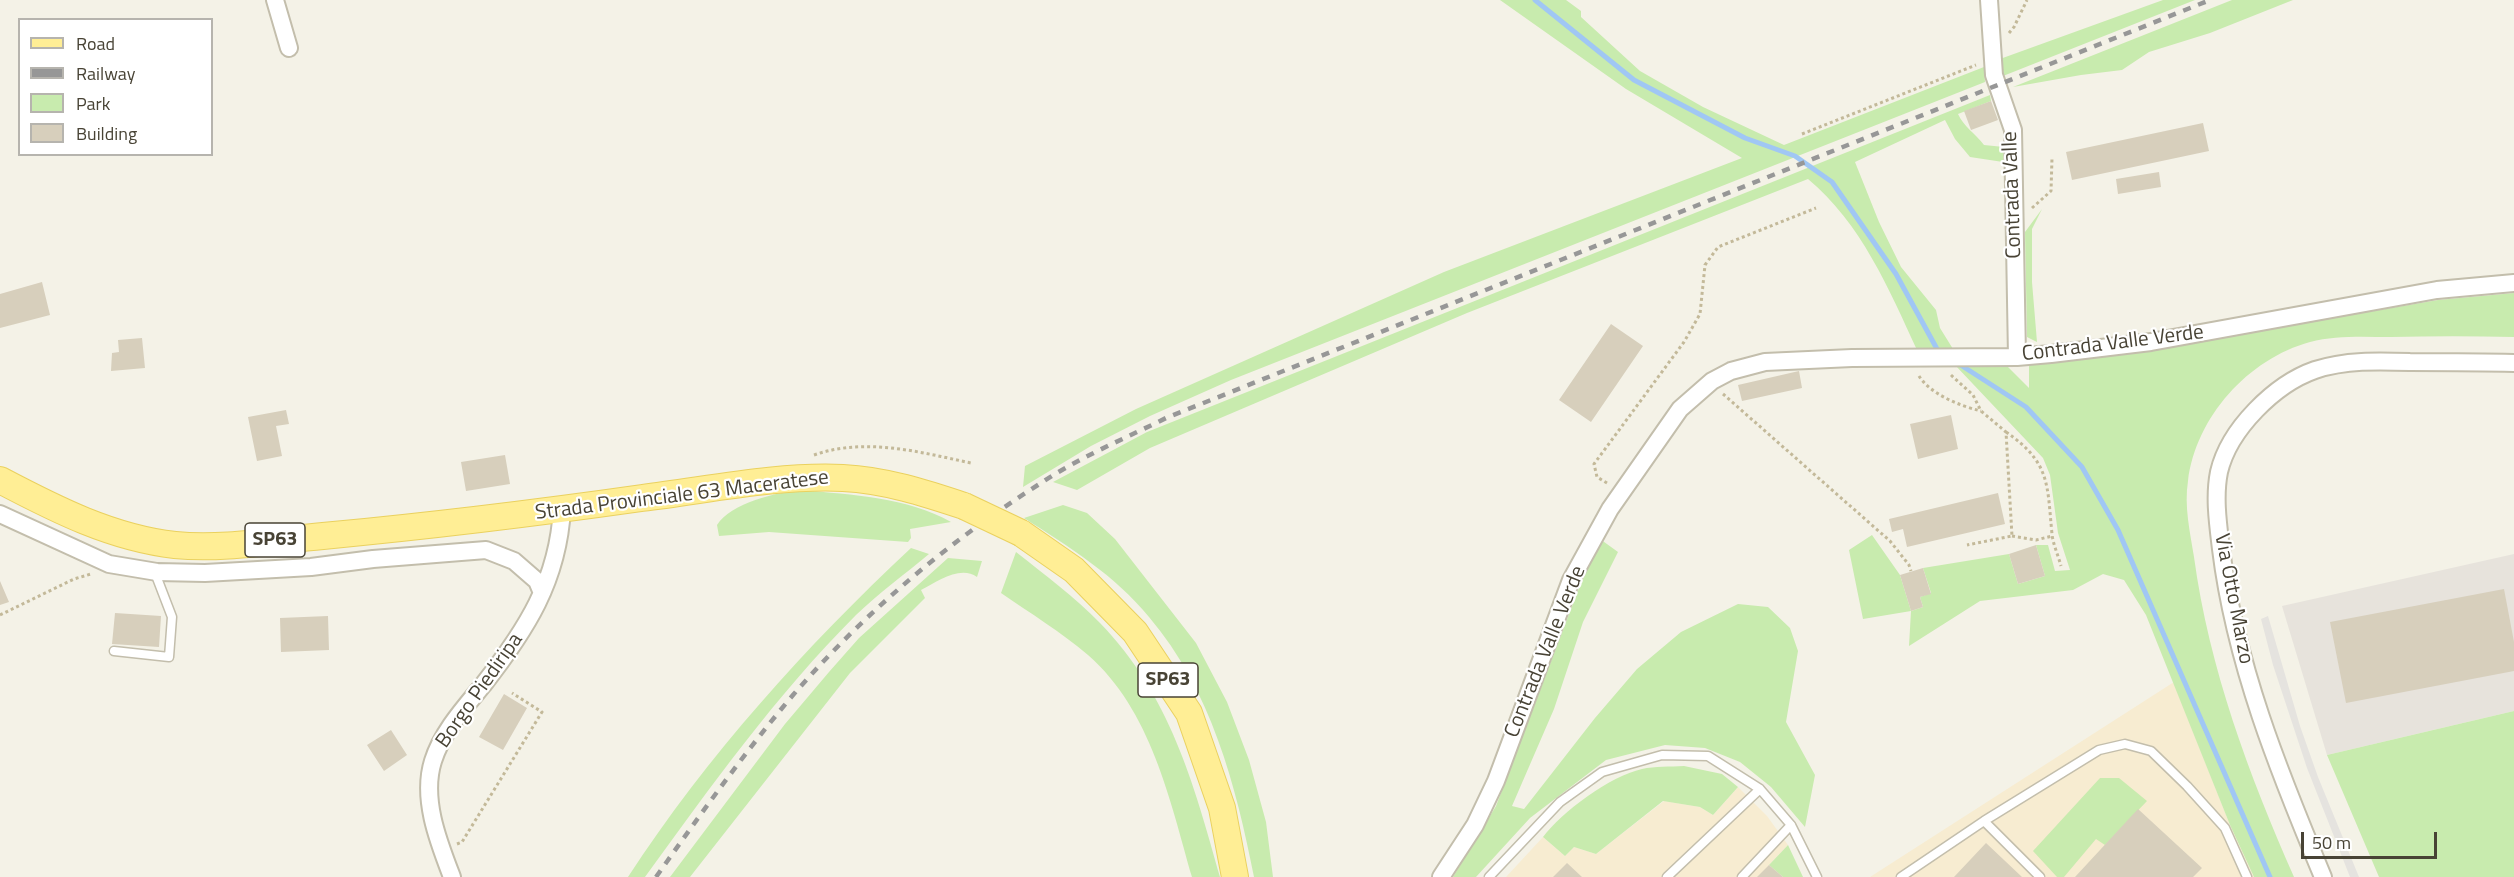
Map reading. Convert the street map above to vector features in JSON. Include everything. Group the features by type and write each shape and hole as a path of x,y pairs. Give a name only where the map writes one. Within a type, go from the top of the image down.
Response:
{"main road":[{"name":"Strada Provinciale 63 Maceratese","path":"0,480 67,515 142,539 176,545 227,545 293,539 562,509 785,480 844,478 919,491 964,506 1021,533 1074,570 1135,632 1189,712 1222,808 1235,877"}],"street":[{"path":"275,0 289,48"},
{"name":"Contrada Valle","path":"1989,0 1994,75 2013,130 2017,357"},
{"name":"Contrada Valle Verde","path":"1442,877 1475,825 1496,782 1571,580 1622,492 1680,409 1712,381 1731,371 1765,362 1852,358 2017,357 2151,342 2438,291 2514,283"},
{"name":"Via Otto Marzo","path":"2323,877 2272,749 2254,697 2236,627 2223,567 2217,515 2220,471 2233,440 2256,409 2284,384 2316,370 2358,362 2514,363"},
{"name":"Borgo Piediripa","path":"452,877 433,818 429,788 433,762 449,728 510,650 542,593 554,563 562,509"},
{"path":"0,514 109,564 157,572 205,573 311,567 373,559 486,550 514,561 537,581 542,593"}],"lane":[{"path":"114,651 169,657 172,617 157,578 157,572"},
{"path":"1901,877 1984,821 2099,750 2125,744 2151,751 2187,786 2224,828 2247,877"},
{"path":"1489,877 1560,802 1602,772 1662,755 1708,756 1760,789 1791,825 1817,877"},
{"path":"1667,877 1760,789"},
{"path":"1984,821 2040,877"},
{"path":"1742,877 1791,825"}],"path":[{"path":"1802,134 1991,51 2014,27 2027,0"},
{"path":"2014,220 2021,219 2051,191 2052,158"},
{"path":"1622,492 1597,477 1594,464 1684,342 1700,314 1706,265 1718,247 1816,208"},
{"path":"1940,357 1940,365 1973,395 1981,411 2025,445 2038,459 2046,482 2052,536 2061,566"},
{"path":"1912,358 1913,366 1923,383 1964,407 1981,411"},
{"path":"1712,381 1890,541 1909,564 1911,571"},
{"path":"2006,432 2012,536"},
{"path":"809,457 832,449 887,447 971,463"},
{"path":"1967,545 2012,536 2036,540 2052,536"},
{"path":"0,615 74,579 106,570 109,564"},
{"path":"442,851 462,842 542,712 512,693"}],"shaded area":[{"path":"2514,554 2514,711 2327,755 2282,606"},
{"path":"2268,616 2300,726 2359,877 2350,877 2307,768 2273,665 2261,619"},
{"path":"2174,682 2230,825 2254,877 1870,877"},
{"path":"1738,787 1767,816 1788,845 1769,865 1783,877 1506,877 1543,837 1565,856 1574,847 1596,854 1664,801 1700,807 1713,815"}],"green space":[{"path":"1500,0 1566,0 1581,11 1581,17 1640,71 1703,107 1784,145 1984,67 1985,82 1231,380 1150,416 1091,446 1023,487 1025,466 1136,409 1444,272 1742,158 1626,89"},
{"path":"2163,0 2195,0 2003,76 2000,59"},
{"path":"2232,0 2293,0 2210,33 2149,52 2122,70 2013,87"},
{"path":"1990,95 1991,101 1958,114 1984,145 2004,147 2003,162 1970,157 1955,139 1945,120 1855,162 1879,222 1901,267 1936,310 1940,328 1953,349 1917,350 1896,304 1858,236 1827,196 1808,179 1467,313 1150,448 1077,490 1053,482 1147,432"},
{"path":"2042,209 2032,229 2032,282 2037,342 2027,337 2025,232"},
{"path":"2514,293 2514,337 2340,337 2310,342 2287,350 2246,377 2229,394 2214,413 2193,457 2188,481 2187,509 2210,639 2220,680 2247,760 2294,877 2254,877 2230,825 2146,615 2124,580 2103,574 2073,590 1980,601 1909,646 1911,611 1923,607 1920,597 1931,593 1923,568 2009,554 2018,584 2045,576 2036,545 2048,545 2055,571 2070,570 2058,533 2050,475 2043,458 1955,365 2007,366 2029,388 2029,365 2110,356 2438,300"},
{"path":"802,490 898,502 951,522 910,529 911,538 908,542 769,532 719,536 717,525 724,517 743,505 768,496"},
{"path":"1063,505 1087,513 1115,539 1196,643 1227,702 1249,760 1266,822 1273,877 1254,877 1239,808 1218,740 1205,707 1171,645 1136,602 1106,575 1024,518"},
{"path":"1872,535 1900,575 1911,611 1863,619 1849,550"},
{"path":"1600,539 1618,552 1583,622 1554,709 1512,806 1524,809 1595,718 1637,669 1681,632 1738,604 1768,607 1790,628 1798,651 1786,722 1815,775 1805,827 1771,787 1740,762 1705,748 1665,745 1606,760 1530,818 1476,877 1453,877 1496,806"},
{"path":"911,548 929,554 856,615 827,645 745,742 645,877 628,877 691,788 760,704 796,663"},
{"path":"1016,552 1090,613 1124,651 1145,680 1162,710 1189,775 1220,877 1192,877 1166,787 1155,758 1128,702 1110,677 1078,647 1001,593"},
{"path":"948,558 982,561 977,577 963,573 956,574 921,590 925,598 850,673 690,877 670,877 785,724 829,672 859,638"},
{"path":"2514,711 2514,877 2379,877 2327,755"},
{"path":"1684,766 1722,774 1738,787 1713,815 1700,807 1663,801 1596,854 1574,847 1565,856 1543,837 1574,806 1616,779 1647,768"},
{"path":"2100,778 2119,778 2147,801 2105,845 2096,839 2064,877 2057,877 2033,851"},
{"path":"1788,845 1803,877 1783,877 1769,865"}],"building":[{"path":"1991,101 1998,120 1971,130 1964,111"},
{"path":"2203,123 2209,151 2072,180 2066,152"},
{"path":"2159,172 2161,187 2118,194 2116,179"},
{"path":"42,282 50,315 0,328 0,294"},
{"path":"1611,324 1643,346 1591,422 1559,400"},
{"path":"142,338 145,368 111,371 112,353 119,352 118,340"},
{"path":"1799,371 1802,388 1742,401 1738,385"},
{"path":"286,410 289,424 276,426 282,456 257,461 248,417"},
{"path":"1951,415 1958,449 1918,459 1910,424"},
{"path":"505,455 510,484 466,491 461,462"},
{"path":"1998,493 2005,524 1907,547 1903,529 1892,532 1889,519"},
{"path":"2036,545 2045,576 2018,584 2009,554"},
{"path":"1923,568 1931,594 1920,597 1923,607 1911,611 1900,575"},
{"path":"0,581 9,602 0,605"},
{"path":"2504,589 2514,642 2514,671 2346,703 2330,622"},
{"path":"115,613 161,616 159,647 112,644"},
{"path":"328,616 329,650 281,652 280,618"},
{"path":"504,694 527,708 503,750 479,737"},
{"path":"391,730 407,755 384,771 367,745"},
{"path":"2138,809 2202,868 2193,877 2075,877"},
{"path":"1986,843 2022,877 1954,877"},
{"path":"1567,863 1582,877 1553,877"},
{"path":"1769,865 1783,877 1757,877"}],"waterway":[{"path":"1535,0 1634,80 1745,138 1795,156 1832,182 1896,274 1937,349 1943,353"},
{"path":"1956,362 2026,407 2082,467 2118,530 2270,877"}],"railway":[{"path":"656,877 775,717 849,635 909,580 973,529 1071,465 1166,418 2210,0"}]}
